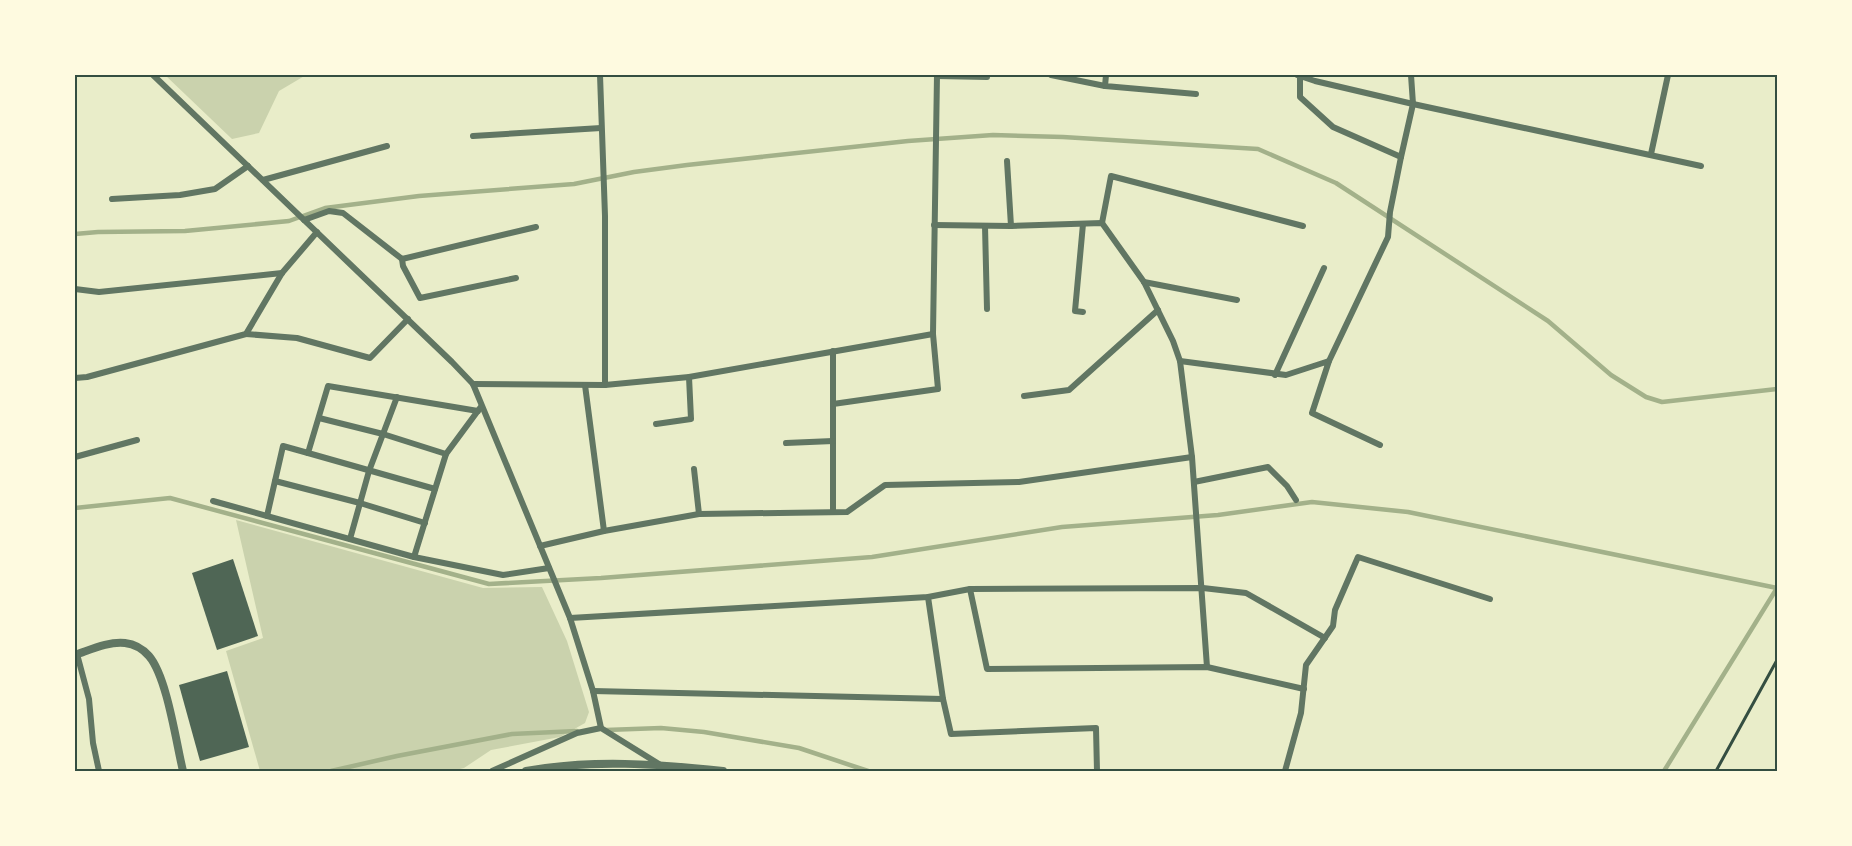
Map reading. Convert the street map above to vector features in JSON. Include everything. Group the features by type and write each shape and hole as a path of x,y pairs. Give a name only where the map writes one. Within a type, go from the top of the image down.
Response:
{"street":[{"path":"153,75 473,384 480,408 570,618 593,691 601,729"},
{"path":"600,75 605,216 605,385"},
{"path":"1051,75 1105,86 1196,94"},
{"path":"1105,86 1107,75"},
{"path":"1380,445 1312,413 1329,361 1388,237 1390,212 1413,104 1411,75"},
{"path":"1651,154 1668,75"},
{"path":"833,404 938,389 933,334 937,76 987,77"},
{"path":"1401,157 1334,127 1300,97 1299,76 1413,104 1701,166"},
{"path":"473,136 602,128"},
{"path":"263,180 387,146"},
{"path":"1007,160 1011,226"},
{"path":"112,199 180,195 215,189 248,166"},
{"path":"1207,667 1192,457 1180,361 1173,341 1144,282 1102,224 1112,176 1303,226"},
{"path":"304,220 329,211 343,213 402,259 403,266 420,298 516,278"},
{"path":"1083,224 1075,311 1083,312"},
{"path":"934,225 1102,224"},
{"path":"985,226 987,309"},
{"path":"402,259 536,227"},
{"path":"246,334 282,273 317,232"},
{"path":"1275,375 1324,268"},
{"path":"75,289 99,292 282,273"},
{"path":"1144,282 1237,300"},
{"path":"1024,396 1069,390 1158,310"},
{"path":"75,378 87,377 246,334 297,338 370,358 408,320"},
{"path":"473,384 605,385 689,377 933,334"},
{"path":"833,351 833,512"},
{"path":"1180,361 1286,375 1329,361"},
{"path":"656,424 691,419 689,377"},
{"path":"585,385 604,531"},
{"path":"308,453 327,386 397,398 480,408"},
{"path":"350,539 369,471 397,398"},
{"path":"414,557 446,454 480,408"},
{"path":"319,418 383,434 446,454"},
{"path":"75,457 137,440"},
{"path":"786,443 833,441"},
{"path":"267,516 284,446 435,489"},
{"path":"540,546 604,531 699,514 847,512 885,485 1019,482 1192,457"},
{"path":"1194,482 1268,467 1287,486 1296,500"},
{"path":"694,470 699,514"},
{"path":"275,481 425,523"},
{"path":"213,501 414,557 503,575 549,568"},
{"path":"1285,771 1301,713 1306,666 1334,626 1335,610 1358,557 1490,599"},
{"path":"570,618 928,597 970,589 1203,588 1246,593 1325,638"},
{"path":"970,589 987,669 1207,667 1304,689"},
{"path":"928,597 943,699 951,734 1096,728 1097,771"},
{"path":"99,771 93,743 89,699 76,654 122,643 137,646 149,656 163,685 183,771"},
{"path":"593,691 943,699"},
{"path":"492,771 577,733 601,729 660,765"},
{"path":"526,771 559,765 660,765 723,771"}],"path":[{"path":"1716,771 1777,660"}],"green space":[{"path":"165,75 306,75 279,91 259,133 232,139"},
{"path":"236,520 483,588 542,587 567,641 589,712 585,723 560,737 491,750 464,768 452,771 260,771 226,651 263,638"}],"building":[{"path":"233,559 258,636 217,650 192,573"},
{"path":"227,671 249,747 200,761 179,685"}],"waterway":[{"path":"75,234 185,231 289,221 325,208 419,196 574,184 634,172 687,165 908,141 993,135 1258,149 1336,183 1548,321 1611,375 1646,397 1662,402 1777,389"},
{"path":"75,508 170,498 489,584 601,578 872,557 1062,527 1218,515 1312,502 1408,512 1777,588"},
{"path":"1664,771 1777,588"},
{"path":"606,730 661,728 704,732 799,748 868,771"},
{"path":"331,771 512,734 577,731"}]}
